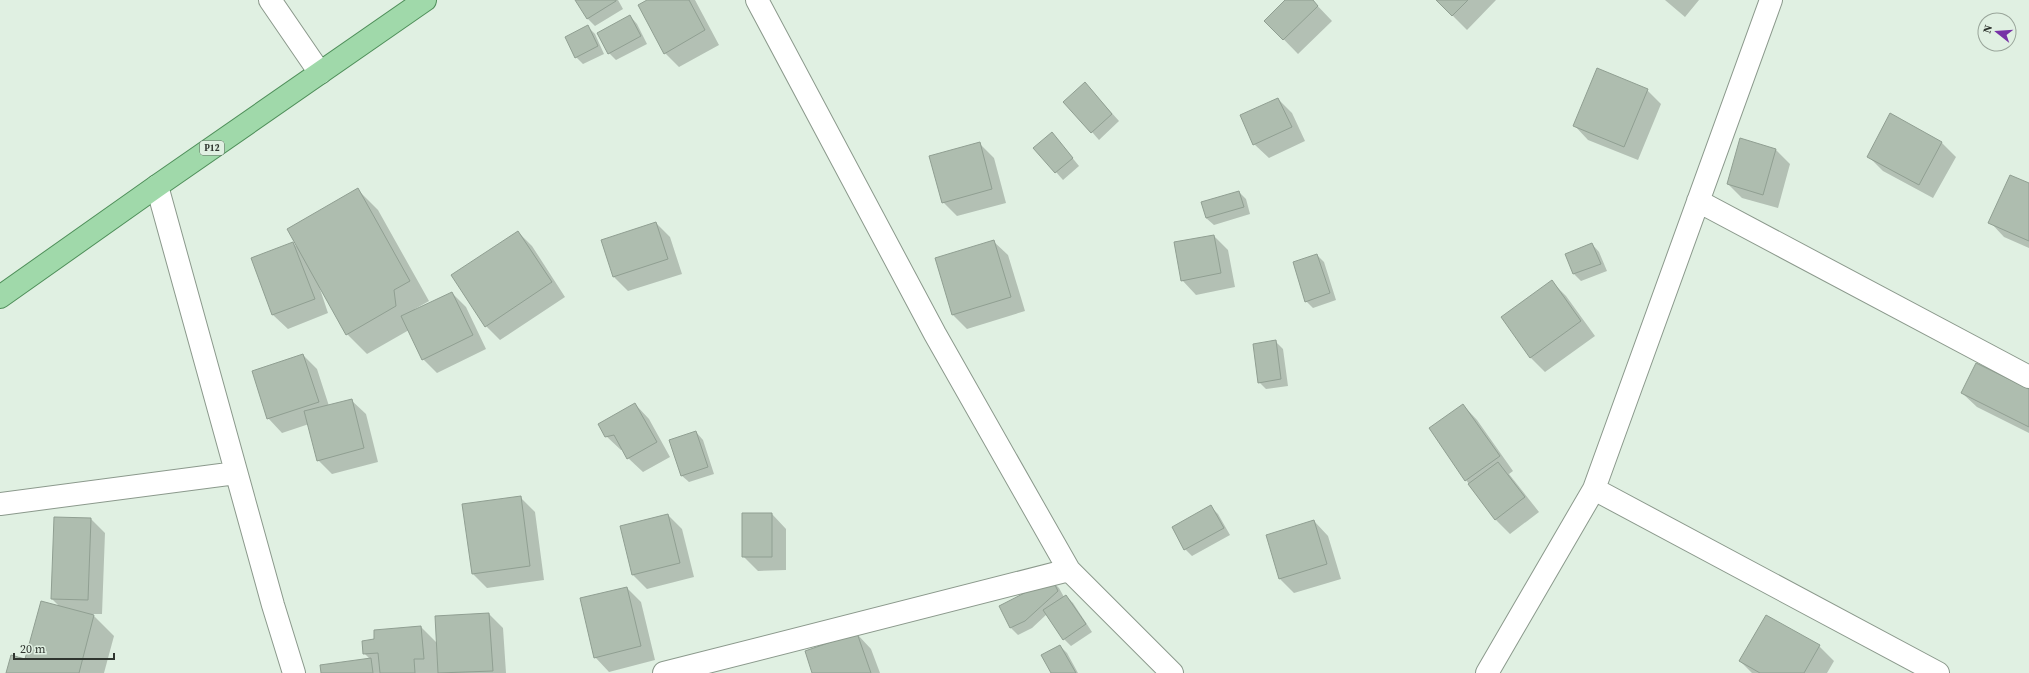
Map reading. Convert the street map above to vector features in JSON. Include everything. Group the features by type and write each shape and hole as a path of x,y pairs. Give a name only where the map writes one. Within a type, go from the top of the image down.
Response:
{"main road":[{"name":"P12","path":"0,297 425,0"}],"street":[{"path":"270,0 320,73"},
{"path":"757,0 935,334 1069,570 1172,673"},
{"path":"1487,673 1594,489 1771,0"},
{"path":"157,186 236,473 294,673"},
{"path":"1698,201 2029,377"},
{"path":"0,504 236,473"},
{"path":"1594,489 1938,673"},
{"path":"664,673 1069,570"}],"building":[{"path":"575,0 616,0 616,1 587,19"},
{"path":"647,0 689,0 705,30 664,54 638,5"},
{"path":"1285,0 1313,0 1318,6 1283,40 1264,21"},
{"path":"1436,0 1468,0 1452,16"},
{"path":"630,15 641,36 608,54 597,33"},
{"path":"588,25 598,46 575,58 565,37"},
{"path":"1597,68 1648,89 1624,147 1573,126"},
{"path":"1085,82 1112,114 1091,133 1063,102"},
{"path":"1278,98 1292,127 1253,145 1240,115"},
{"path":"1890,113 1942,142 1919,185 1867,157"},
{"path":"1052,132 1073,158 1055,173 1033,148"},
{"path":"1740,138 1776,149 1763,195 1727,184"},
{"path":"980,142 992,189 942,203 929,156"},
{"path":"2010,175 2029,183 2029,241 1988,223"},
{"path":"358,188 410,281 394,290 396,306 346,335 287,229"},
{"path":"1239,191 1244,207 1206,218 1201,202"},
{"path":"656,222 668,259 613,277 601,240"},
{"path":"518,231 552,282 485,327 451,275"},
{"path":"1214,235 1221,273 1181,281 1174,242"},
{"path":"994,240 1011,297 952,315 935,258"},
{"path":"293,242 315,299 272,315 251,258"},
{"path":"1592,243 1601,264 1573,274 1565,254"},
{"path":"1317,254 1330,293 1305,302 1293,262"},
{"path":"1552,280 1581,321 1530,358 1501,317"},
{"path":"452,292 473,335 422,360 401,316"},
{"path":"1276,340 1281,379 1258,383 1253,344"},
{"path":"303,354 319,402 267,419 252,371"},
{"path":"1976,363 2029,389 2029,427 1961,393"},
{"path":"352,399 364,448 317,461 304,411"},
{"path":"635,403 657,442 627,459 614,435 605,437 598,424"},
{"path":"1463,404 1500,456 1465,481 1429,428"},
{"path":"696,431 708,467 681,476 669,440"},
{"path":"1498,462 1525,497 1495,520 1468,484"},
{"path":"521,496 530,566 472,574 462,504"},
{"path":"1211,505 1224,528 1184,550 1172,527"},
{"path":"742,513 772,513 772,557 742,557"},
{"path":"668,514 680,563 632,575 620,526"},
{"path":"54,517 91,518 88,600 51,599"},
{"path":"1314,520 1327,564 1279,579 1266,535"},
{"path":"1052,579 1058,591 1025,621 1010,628 999,606"},
{"path":"627,587 641,646 594,658 580,598"},
{"path":"1066,595 1086,624 1063,640 1043,610"},
{"path":"41,601 94,615 79,673 6,673 11,655 25,659"},
{"path":"489,613 493,671 438,673 435,616"},
{"path":"1766,615 1820,645 1804,673 1760,673 1739,661"},
{"path":"421,626 424,659 414,659 415,673 380,673 378,653 363,654 362,641 374,639 374,630"},
{"path":"857,633 871,673 812,673 805,651"},
{"path":"1060,645 1076,673 1051,673 1041,655"},
{"path":"371,658 373,673 321,673 320,665"}]}
